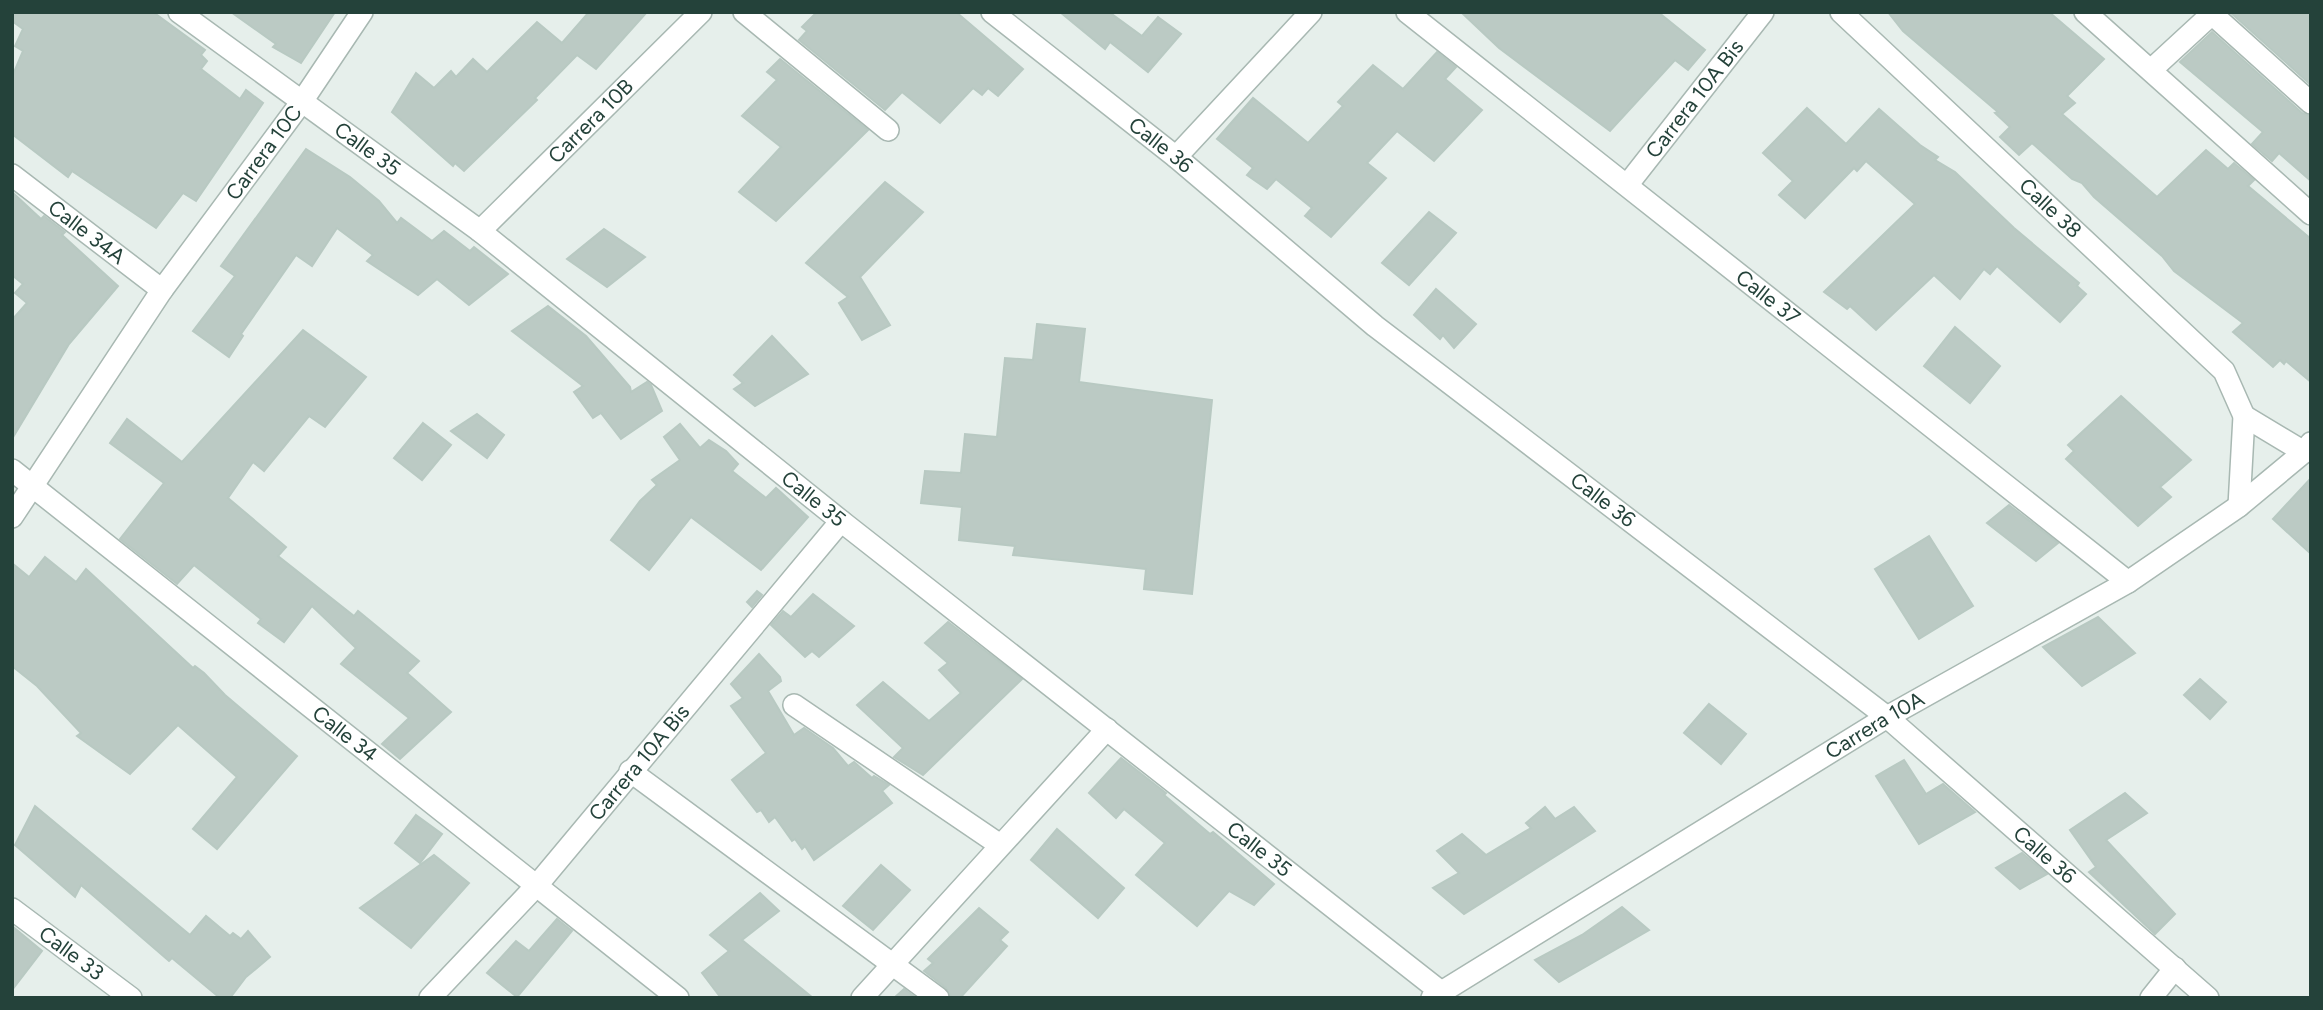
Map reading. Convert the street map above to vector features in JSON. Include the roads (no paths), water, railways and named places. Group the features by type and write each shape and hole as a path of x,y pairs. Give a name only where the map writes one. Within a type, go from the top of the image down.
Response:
{"street":[{"name":"Calle 35","path":"178,12 303,100 480,231 841,521 1107,729 1436,995"},
{"name":"Carrera 10C","path":"12,517 162,290 303,100 362,12"},
{"name":"Carrera 10B","path":"480,231 701,12"},
{"path":"744,12 888,130"},
{"name":"Calle 36","path":"992,12 1176,157 1376,326 1887,717 2208,998"},
{"path":"1176,157 1311,12"},
{"name":"Calle 37","path":"1407,12 1628,184 2128,582"},
{"name":"Carrera 10A Bis","path":"1628,184 1763,12"},
{"name":"Calle 38","path":"1841,12 2224,371 2244,416"},
{"path":"2085,12 2311,214"},
{"path":"2151,70 2213,13 2311,103"},
{"name":"Calle 34A","path":"12,175 162,290"},
{"path":"2239,506 2244,416 2308,447"},
{"name":"Carrera 10A","path":"1436,995 1887,717 2128,582 2239,506 2308,447"},
{"name":"Calle 34","path":"12,470 538,884 678,998"},
{"name":"Carrera 10A Bis","path":"430,998 538,884 841,521"},
{"path":"794,705 1000,845"},
{"path":"862,998 1107,729"},
{"path":"631,771 938,998"},
{"name":"Calle 33","path":"12,909 131,998"},
{"path":"2151,998 2175,968"}]}
